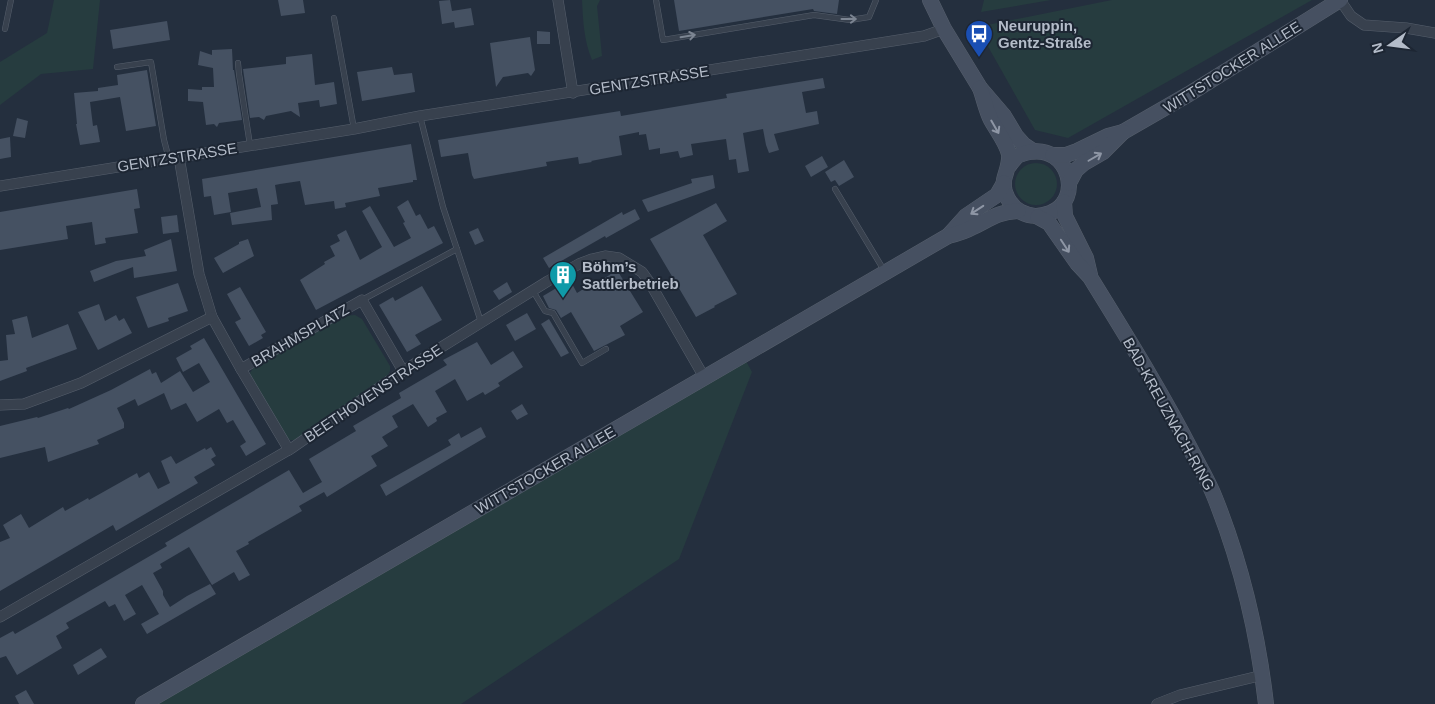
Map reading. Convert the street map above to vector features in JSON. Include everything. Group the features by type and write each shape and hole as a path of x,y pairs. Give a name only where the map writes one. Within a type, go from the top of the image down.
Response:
{"main road":[{"path":"930,0 944,29 980,88 1004,116 1024,145 1034,151"},
{"name":"WITTSTOCKER ALLEE","path":"1034,151 1053,155 1066,155 1108,136 1123,132 1189,94 1340,0"},
{"path":"948,236 966,216 997,195 1004,183 1009,166 1009,154 992,122 980,88"},
{"name":"WITTSTOCKER ALLEE","path":"1064,202 1069,183 1076,170 1103,152 1123,132"},
{"path":"1009,166 1023,153 1034,151"},
{"path":"1053,155 1062,162 1067,171 1069,183"},
{"path":"1004,183 1005,195 1010,203 1018,210 1027,214 1038,217 1058,210 1064,202"},
{"name":"BAD-KREUZNACH-RING","path":"1064,202 1064,216 1086,258 1090,277"},
{"path":"948,236 972,228 994,215 1005,211 1018,210"},
{"name":"BAD-KREUZNACH-RING","path":"1038,217 1049,223 1077,263 1090,277 1174,416 1215,497 1240,573 1263,675 1266,704"},
{"name":"WITTSTOCKER ALLEE","path":"143,704 948,236"}],"street":[{"path":"558,0 573,93"},
{"path":"1340,0 1351,16 1364,25 1406,28 1435,33"},
{"name":"GENTZSTRASSE","path":"0,186 354,129 420,116 924,36 944,29"},
{"path":"174,158 199,274 212,317 241,369"},
{"name":"BEETHOVENSTRASSE","path":"0,616 289,450 403,371 532,291 588,260 605,256 619,258 642,272 704,378"},
{"name":"BRAHMSPLATZ","path":"289,450 241,369 362,300 403,371"},
{"path":"0,405 24,404 81,383 212,317"},
{"path":"1157,704 1180,695 1263,675"}],"lane":[{"path":"5,29 11,0"},
{"path":"656,0 663,40 814,15 850,20 869,16 876,0"},
{"path":"334,18 354,129"},
{"path":"117,67 151,62 164,140 174,158"},
{"path":"238,63 250,145"},
{"path":"420,116 443,207 481,322"},
{"path":"835,189 885,272"},
{"name":"BRAHMSPLATZ","path":"362,300 456,249"},
{"path":"532,291 545,311 553,313 582,363 606,349"}],"green space":[{"path":"54,0 100,0 93,69 41,74 0,105 0,62 47,33"},
{"path":"582,0 600,0 597,6 602,56 592,60 583,23"},
{"path":"984,0 1051,0 981,12"},
{"path":"1112,0 1312,0 1068,138 1035,130 977,27"},
{"path":"1040,163 1048,166 1054,172 1057,184 1054,196 1048,202 1032,205 1024,202 1018,196 1015,180 1018,172 1024,166"},
{"path":"355,315 362,319 390,366 388,375 295,440 290,440 286,437 252,380 250,373 254,367 345,316"},
{"path":"746,361 752,372 679,559 461,704 155,704"}],"building":[{"path":"278,0 303,0 305,13 281,16"},
{"path":"450,0 452,11 471,8 474,25 455,28 454,22 442,24 439,1"},
{"path":"674,0 839,0 837,14 814,11 813,9 679,31"},
{"path":"167,21 170,40 113,49 110,30"},
{"path":"537,31 550,32 550,44 537,44"},
{"path":"530,37 535,70 531,76 528,73 503,77 496,87 490,43"},
{"path":"232,49 233,70 242,120 219,123 217,127 214,124 206,125 203,102 188,101 188,89 202,90 202,87 214,87 213,68 198,65 200,51 212,55 212,50"},
{"path":"312,54 315,85 334,82 337,104 320,107 319,100 298,103 300,117 291,111 266,116 264,120 259,117 250,118 243,69 286,64 286,57"},
{"path":"392,67 394,75 412,73 415,92 362,101 357,72"},
{"path":"147,70 156,126 126,131 120,97 90,102 93,126 97,125 100,142 80,145 76,124 74,93 98,91 98,88 118,85 117,75"},
{"path":"823,78 825,88 802,92 806,113 817,111 819,124 774,134 779,150 769,153 763,129 743,133 749,171 738,173 736,159 729,160 726,139 691,144 693,155 680,158 678,151 660,154 660,148 649,150 646,134 639,135 639,132 619,136 622,155 579,164 578,157 546,162 547,166 474,179 468,153 441,157 438,140 620,111 621,116 727,98 726,94"},
{"path":"17,118 28,121 25,138 13,136"},
{"path":"10,137 11,157 0,159 0,139"},
{"path":"411,144 417,180 378,188 380,196 345,203 346,207 335,209 334,201 305,205 300,181 280,184 275,185 278,204 271,205 272,220 232,225 230,213 261,207 257,188 228,193 231,212 214,215 211,196 204,197 202,179"},
{"path":"822,156 828,167 811,177 805,166"},
{"path":"844,160 854,177 839,186 835,180 831,182 825,172"},
{"path":"713,175 715,188 648,212 642,200 692,183 691,179"},
{"path":"137,189 140,208 134,209 138,233 105,238 106,243 95,245 92,222 66,226 68,239 0,250 0,212"},
{"path":"408,200 416,216 420,214 428,229 434,226 443,243 316,310 300,280 335,256 330,246 340,241 337,235 346,230 360,260 382,247 362,211 370,206 394,247 411,238 397,207"},
{"path":"716,203 727,221 703,235 737,294 696,317 650,239"},
{"path":"635,209 640,219 606,238 605,236 549,268 543,258 622,212 623,215"},
{"path":"177,215 179,232 163,234 161,217"},
{"path":"478,228 484,241 475,245 469,232"},
{"path":"171,239 177,271 134,278 133,267 94,282 90,271 116,261 146,256 144,250"},
{"path":"248,239 254,256 223,273 214,258 239,244 239,242"},
{"path":"617,270 643,312 620,326 625,335 594,351 571,312 561,318 556,310 549,308 543,296 570,280 577,293 593,283 594,285"},
{"path":"507,282 512,292 499,300 493,291"},
{"path":"178,283 188,311 168,318 169,321 148,328 136,297"},
{"path":"422,286 442,320 415,335 421,344 407,352 379,305 393,297 395,301"},
{"path":"240,287 266,332 261,335 263,338 249,346 235,322 241,319 227,294"},
{"path":"99,304 105,321 116,315 119,321 124,318 132,333 98,350 78,312"},
{"path":"527,313 536,329 515,341 506,325"},
{"path":"27,316 32,338 68,324 77,349 26,368 27,371 0,381 0,361 8,360 6,335 15,334 12,320"},
{"path":"549,319 569,353 561,357 541,324"},
{"path":"204,338 266,444 246,456 240,446 246,442 233,420 227,423 219,409 197,422 186,403 171,410 164,393 138,406 135,399 117,408 124,423 124,428 97,440 99,444 48,462 45,447 0,458 0,426 69,409 111,390 150,369 152,374 156,372 161,383 180,371 193,392 210,382 199,363 183,372 176,358 192,349 190,346"},
{"path":"477,342 491,365 513,351 523,367 498,383 500,386 485,395 483,392 467,401 455,379 435,391 447,412 436,418 437,421 428,427 413,404 392,416 398,427 382,437 388,446 371,456 377,466 327,497 324,492 299,506 302,511 236,551 250,575 239,581 234,572 212,585 189,547 160,564 162,568 153,573 163,591 163,595 170,607 210,584 216,594 147,634 141,624 159,614 142,585 125,595 136,614 124,621 115,604 109,607 105,601 66,623 69,628 56,636 62,648 17,675 6,656 0,658 0,638 13,631 15,634 45,617 167,546 165,543 289,470 303,493 322,482 309,459 356,431 353,426 401,398 399,393 447,365 443,360"},
{"path":"522,404 528,414 517,420 511,411"},
{"path":"481,427 486,437 386,496 380,485 451,445 448,440 459,433 461,438"},
{"path":"211,447 216,456 211,459 215,465 194,477 198,483 116,531 113,525 0,591 0,542 10,538 3,525 21,514 29,528 63,507 65,511 88,498 89,500 137,473 139,478 149,472 158,489 170,483 161,461 171,456 176,464 205,448 206,450"},
{"path":"101,648 107,657 78,675 73,665"},
{"path":"26,690 34,704 19,704 15,696"}],"place":[{"name":"Neuruppin, Gentz-Straße","path":"979,58"},
{"name":"Böhm’s Sattlerbetrieb","path":"563,299"}]}
